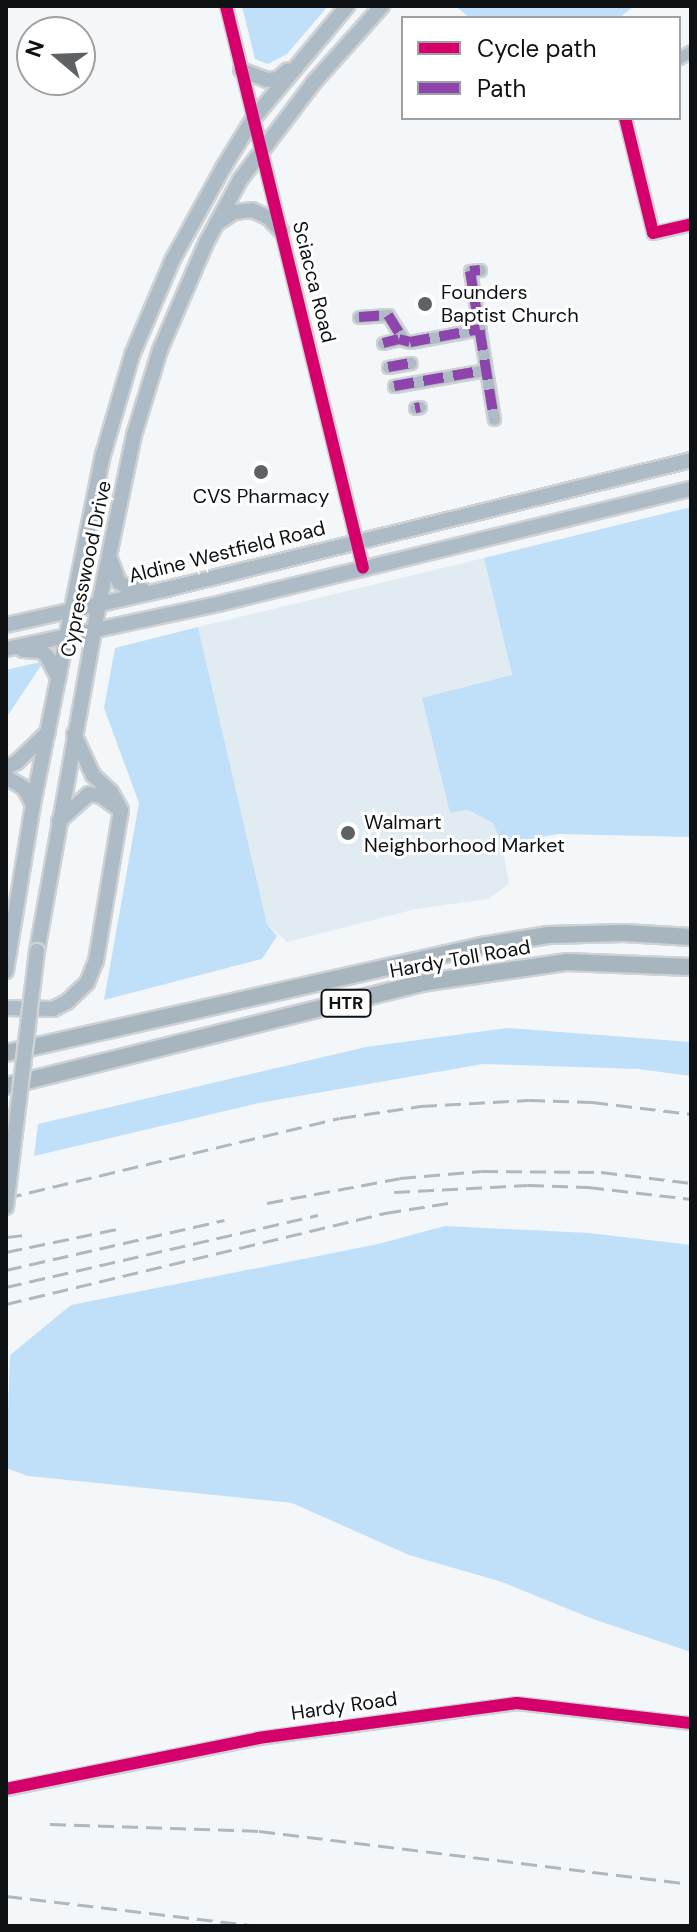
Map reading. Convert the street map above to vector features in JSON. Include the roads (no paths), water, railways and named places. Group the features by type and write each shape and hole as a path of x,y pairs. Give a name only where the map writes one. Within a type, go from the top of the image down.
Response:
{"highway":[{"name":"Hardy Toll Road","path":"6,1053 481,946 548,935 624,933 691,937"},
{"name":"Hardy Toll Road","path":"6,1086 421,983 567,962 691,967"}],"main road":[{"name":"Cypresswood Drive","path":"6,971 33,804 103,455 131,359 173,259 253,119 347,6"},
{"name":"Cypresswood Drive","path":"6,1207 37,951 73,734 134,435 154,367 181,298 216,225 261,151 314,82 382,6"},
{"path":"241,70 267,80 278,79 298,63"},
{"path":"216,225 234,212 252,210 269,218 281,231"},
{"path":"131,359 154,367"},
{"name":"Aldine Westfield Road","path":"6,625 163,590 356,540 691,460"},
{"path":"6,648 363,568 691,489"},
{"path":"565,490 572,518"},
{"path":"109,556 119,582 130,589 163,590"},
{"path":"6,648 41,651 54,665 59,682"},
{"path":"6,768 17,762 48,731"},
{"path":"6,1008 53,1009 67,1002 91,976 121,810 111,792 93,775 73,734"},
{"path":"6,777 24,788 33,804"},
{"path":"59,821 89,794 101,796 121,810"}],"street":[{"name":"Sciacca Road","path":"226,6 363,568"},
{"path":"625,120 653,233 691,224"},
{"path":"480,270 470,271 494,419"},
{"path":"359,317 388,315 403,339"},
{"path":"383,343 403,339 410,342 480,329"},
{"path":"388,367 412,362 411,382"},
{"path":"394,386 486,370"},
{"name":"Hardy Road","path":"6,1789 258,1738 517,1703 691,1723"}],"railway":[{"path":"6,1198 340,1118 421,1106 529,1100 592,1102 691,1114"},
{"path":"267,1203 400,1178 482,1171 601,1172 691,1183"},
{"path":"394,1192 528,1185 588,1187 691,1199"},
{"path":"6,1304 385,1213 448,1203"},
{"path":"6,1287 318,1215"},
{"path":"6,1270 224,1220"},
{"path":"6,1252 122,1228"},
{"path":"6,1237 24,1235"},
{"path":"50,1824 259,1831 681,1883"},
{"path":"6,1896 259,1926"}],"place":[{"name":"Founders Baptist Church","path":"425,304"},
{"name":"CVS Pharmacy","path":"261,472"},
{"name":"Walmart Neighborhood Market","path":"348,833"}]}
